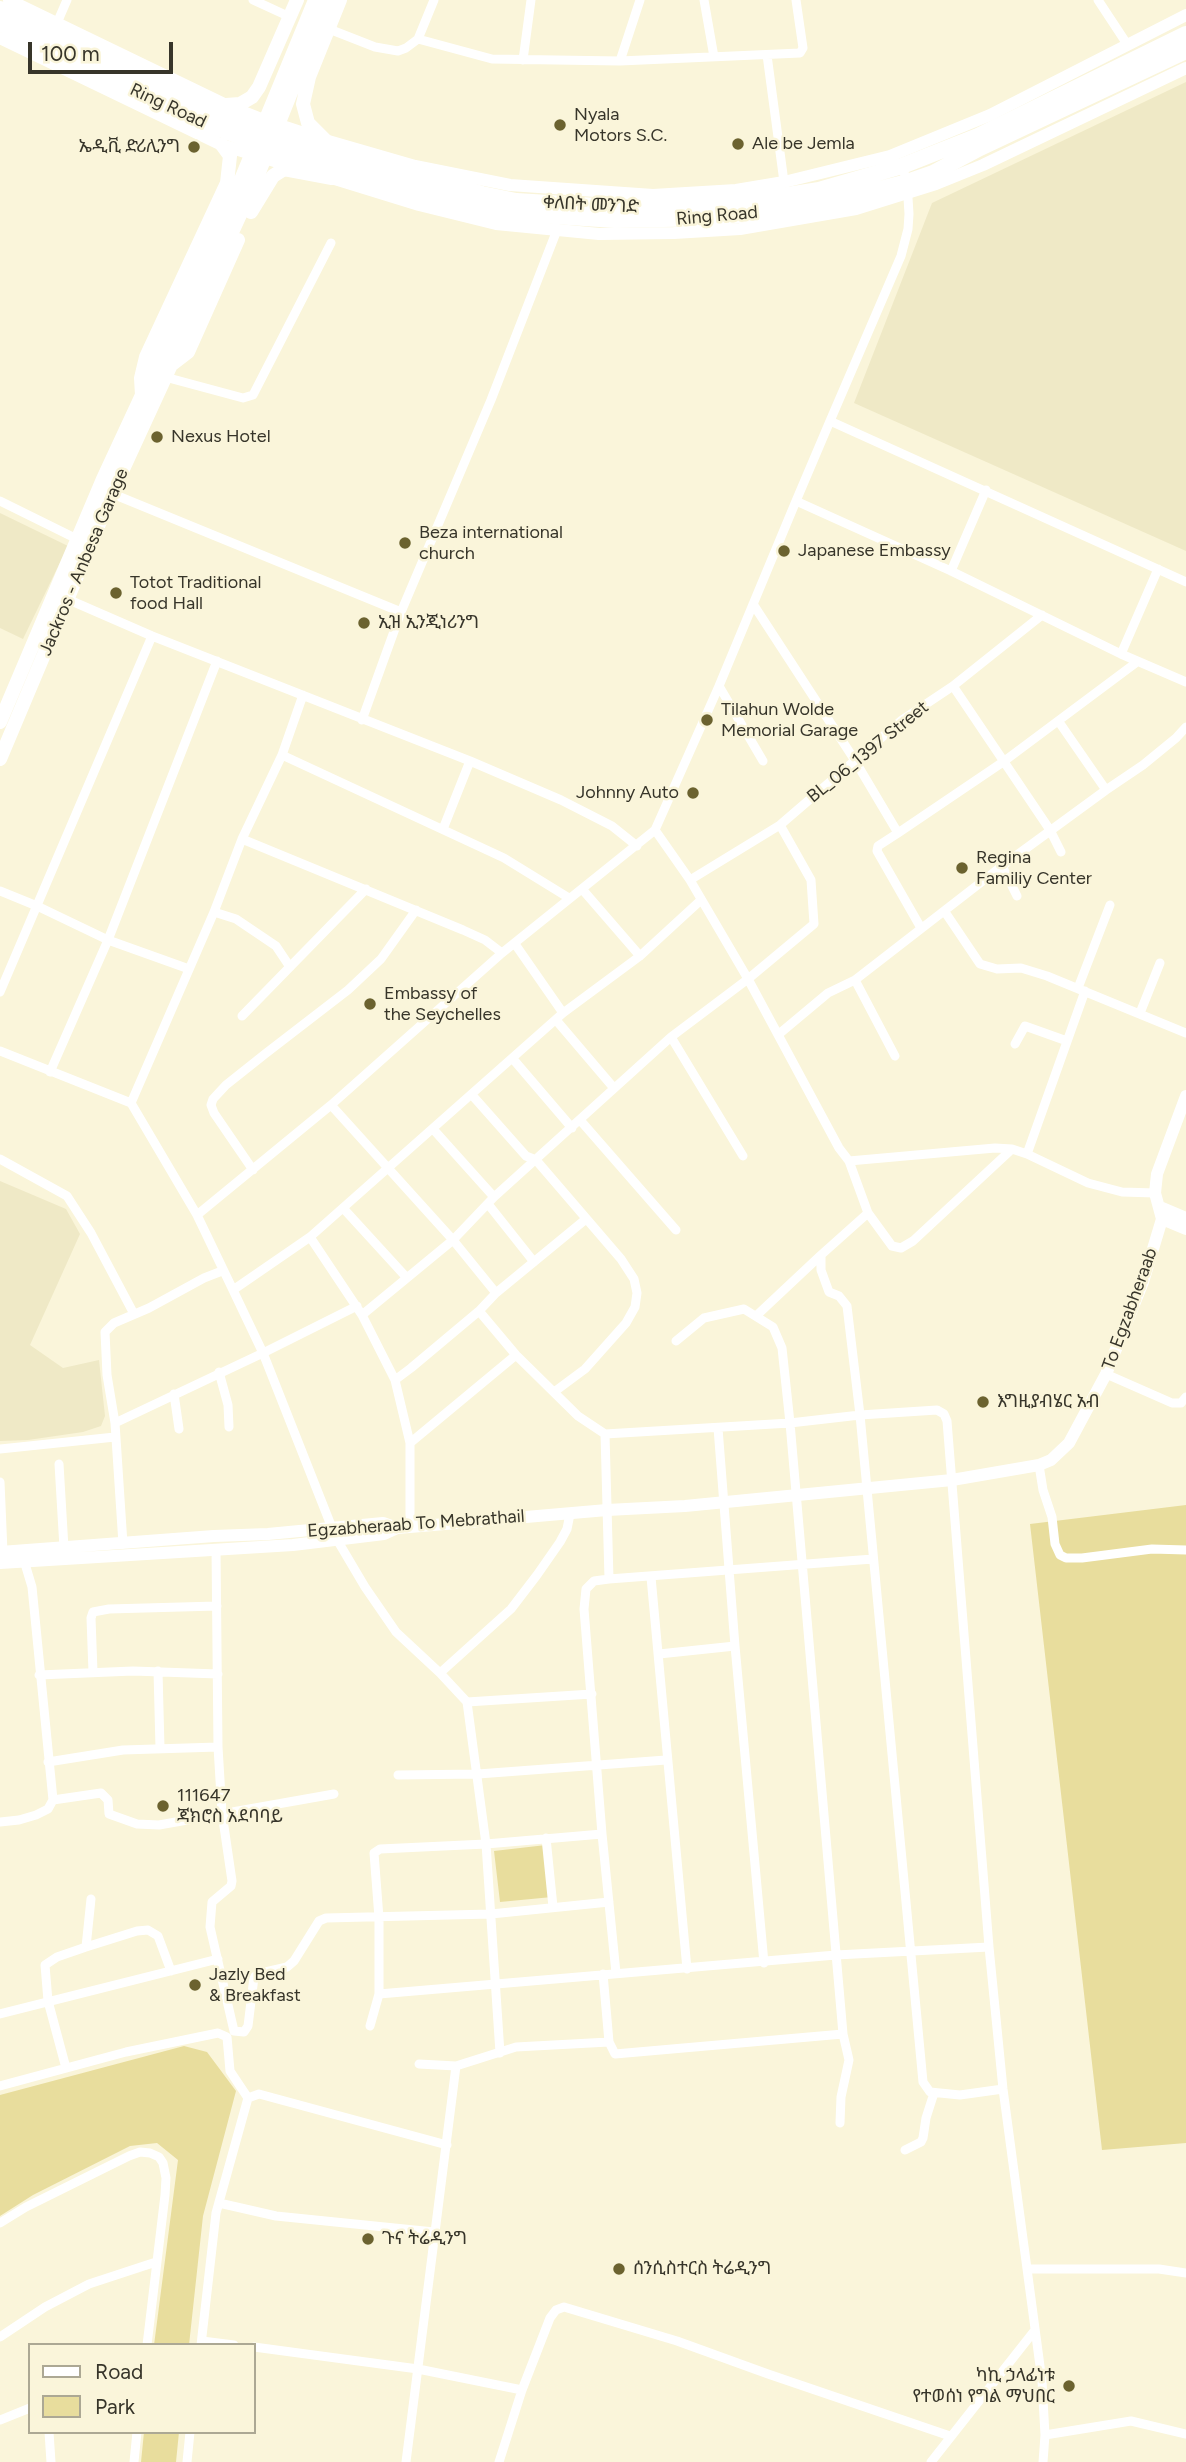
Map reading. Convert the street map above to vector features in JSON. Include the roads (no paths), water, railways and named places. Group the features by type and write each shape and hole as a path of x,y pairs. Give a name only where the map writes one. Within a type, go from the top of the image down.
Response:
{"highway":[{"name":"ቀለበት መንገድ","path":"0,9 188,100 257,130 422,179 516,201 628,208 739,202 906,180 978,136 1186,34"},
{"name":"Ring Road","path":"0,23 168,107 247,141 411,191 481,208 509,213 615,220 710,218 777,211 829,201 933,173 980,148 1186,51"}],"main road":[{"path":"226,105 240,104 252,97 259,87 297,0"},
{"path":"163,372 315,0"},
{"path":"163,372 181,341 256,180 328,0"},
{"path":"325,140 308,123 303,104 309,77 340,0"},
{"path":"142,396 141,378 146,357 227,183 230,156 222,145"},
{"path":"4,726 77,539 105,491 142,396 163,372 188,352 255,203 273,176 284,169 332,178"},
{"name":"Jackros - Anbesa Garage","path":"0,759 4,726 67,599 105,491 163,372"}],"street":[{"path":"9,0 226,105 325,140 415,166 510,186 653,195 736,190 784,183 858,166 990,116 1186,15"},
{"path":"57,23 67,0"},
{"path":"253,0 290,17"},
{"path":"329,29 388,51 406,48 418,39 434,0"},
{"path":"523,60 531,0"},
{"path":"620,61 640,0"},
{"path":"704,0 714,57"},
{"path":"418,39 492,59 620,61 767,55 802,51 796,0"},
{"path":"1098,0 1127,44"},
{"path":"0,38 222,145 496,224 599,234 740,229 856,209 906,180 983,164 1186,68"},
{"path":"767,55 784,183"},
{"path":"197,1215 331,1105 502,953 655,830 719,686 901,256 908,229 906,180"},
{"path":"362,720 401,612 491,400 557,230"},
{"path":"163,372 243,398 253,395 331,243"},
{"path":"830,421 1186,582"},
{"path":"105,491 401,612"},
{"path":"951,571 986,491"},
{"path":"0,501 77,539"},
{"path":"796,501 951,571 1137,662 1186,682"},
{"path":"1121,654 1158,569"},
{"path":"67,599 152,636 470,761 589,814 612,826 637,846"},
{"path":"753,604 854,759 898,833"},
{"name":"BL_06_1397 Street","path":"690,880 780,825 902,720 953,686 1042,615"},
{"path":"0,992 152,636"},
{"path":"50,1072 108,940 217,661"},
{"path":"921,928 877,850 878,846 1003,762 1137,662"},
{"path":"719,686 763,761"},
{"path":"953,686 1050,830 1061,852"},
{"path":"131,1103 214,912 242,839 282,755 303,695"},
{"path":"1059,722 1106,790"},
{"path":"779,1034 828,993 855,980 1050,830 1143,765 1177,738 1186,727"},
{"path":"282,755 504,858 569,898"},
{"path":"443,829 470,761"},
{"path":"362,1315 453,1240 491,1200 671,1037 814,925 811,880 780,825"},
{"path":"655,830 690,880 748,979 839,1149 849,1161 868,1213 892,1247 901,1248 913,1241 1012,1149"},
{"path":"242,839 485,940 502,953"},
{"path":"1002,866 1017,896"},
{"path":"242,1016 366,889"},
{"path":"582,889 640,956"},
{"path":"0,891 108,940 189,969"},
{"path":"233,1290 310,1237 560,1017 640,956 701,900"},
{"path":"1027,1154 1067,1041 1110,905"},
{"path":"253,1170 214,1113 211,1105 213,1099 226,1085 357,982 382,959 416,910"},
{"path":"214,912 236,919 276,946 290,967"},
{"path":"945,912 980,964 997,969 1021,968 1186,1033"},
{"path":"515,944 560,1017 614,1087"},
{"path":"1140,1013 1160,963"},
{"path":"855,980 895,1056"},
{"path":"1015,1044 1026,1026 1067,1041"},
{"path":"671,1037 743,1156"},
{"path":"0,1051 131,1103 197,1215 263,1353 334,1533 365,1587 396,1632 467,1702 486,1844 500,2053"},
{"path":"513,1059 572,1128"},
{"path":"472,1095 526,1156 536,1160 621,1259 634,1279 637,1293 635,1307 626,1323 585,1369 554,1392"},
{"path":"1186,1096 1161,1159 1155,1184 1161,1213 1186,1229"},
{"path":"331,1105 453,1240 496,1293"},
{"path":"580,1120 676,1230"},
{"path":"433,1129 491,1200 534,1262"},
{"path":"849,1161 995,1148 1012,1149 1088,1183 1122,1192 1155,1193"},
{"path":"0,1158 67,1196 91,1233 134,1314"},
{"path":"343,1208 407,1278"},
{"path":"756,1315 868,1213"},
{"path":"1161,1213 1186,1218"},
{"name":"To Egzabheraab","path":"916,1483 952,1480 1039,1465 1051,1460 1069,1443 1106,1374 1143,1282 1161,1213"},
{"path":"395,1380 586,1219"},
{"path":"310,1237 357,1306 395,1380 410,1443 404,1528"},
{"path":"821,1255 821,1270 830,1292 839,1296 847,1306 860,1415 923,2082 925,2087 934,2093 960,2095 1003,2089"},
{"path":"123,1544 115,1423 107,1375 105,1332 114,1323 222,1271"},
{"path":"115,1423 357,1306"},
{"path":"676,1341 704,1318 744,1309 773,1326 782,1348 836,1955 849,2060 841,2097 840,2123"},
{"path":"478,1311 516,1355 578,1416 605,1434 790,1423 937,1410 944,1414 947,1421 1003,2089 1042,2381 1045,2435 1043,2462"},
{"path":"410,1443 516,1355"},
{"path":"219,1373 228,1405 229,1427"},
{"path":"1106,1374 1172,1403 1181,1402 1186,1397"},
{"path":"174,1394 179,1429"},
{"path":"718,1428 764,1963"},
{"path":"605,1434 609,1579"},
{"path":"0,1449 115,1437"},
{"path":"59,1464 64,1548"},
{"path":"1039,1465 1043,1490 1052,1517 1055,1544 1060,1555 1066,1558 1082,1558 1152,1549 1186,1550"},
{"path":"0,1482 1,1556 24,1563 293,1545 334,1533"},
{"name":"Egzabheraab To Mebrathail","path":"1,1556 22,1549 334,1533 384,1534 404,1528 723,1503 916,1483"},
{"path":"446,1680 511,1609 537,1575 560,1542 567,1529 570,1514"},
{"path":"0,1822 36,1815 48,1809 53,1800 32,1587 22,1549"},
{"path":"202,2343 212,2234 247,2098 230,2071 230,2034 210,1927 212,1902 231,1886 232,1881 222,1813 218,1747 216,1549"},
{"path":"616,1973 602,1834 584,1598 589,1585 609,1579 873,1559"},
{"path":"651,1577 687,1969"},
{"path":"93,1672 93,1612 109,1609 217,1606"},
{"path":"659,1654 735,1646"},
{"path":"39,1675 158,1671 218,1674"},
{"path":"158,1671 160,1748"},
{"path":"467,1702 592,1694"},
{"path":"48,1762 123,1750 218,1747"},
{"path":"398,1775 478,1774 666,1760"},
{"path":"53,1800 101,1793 108,1800 109,1814 148,1825 334,1794"},
{"path":"370,2026 379,1994 379,1918 374,1853 380,1849 486,1844 602,1834"},
{"path":"545,1838 553,1907"},
{"path":"86,1947 91,1899"},
{"path":"0,2086 177,2040 244,2032 248,2026 254,1977 287,1967 294,1961 319,1921 326,1918 491,1914 609,1902"},
{"path":"66,2068 48,2001 45,1965 57,1957 137,1931 154,1932 163,1945 171,1971"},
{"path":"379,1994 836,1955 989,1947"},
{"path":"0,2014 218,1959"},
{"path":"603,1974 609,2042 612,2051 622,2054 844,2034"},
{"path":"419,2064 456,2066 516,2046 609,2042"},
{"path":"407,2462 456,2066"},
{"path":"905,2150 921,2142 934,2093"},
{"path":"247,2098 259,2094 447,2144"},
{"path":"0,2223 26,2207 129,2156 140,2152 159,2157 166,2178 147,2343"},
{"path":"219,2203 276,2216 434,2232"},
{"path":"0,2337 45,2306 89,2284 156,2263"},
{"path":"1028,2269 1159,2269 1186,2273"},
{"path":"499,2462 522,2390 550,2318 556,2310 564,2307 677,2341 950,2436"},
{"path":"931,2462 1035,2330"},
{"path":"256,2347 418,2369 522,2390"},
{"path":"1,2417 28,2409"},
{"path":"1045,2435 1131,2421 1186,2434"},
{"path":"49,2434 51,2462"},
{"path":"134,2462 137,2434"},
{"path":"187,2462 190,2434"}],"place":[{"name":"Nyala Motors S.C.","path":"560,125"},
{"name":"Ale be Jemla","path":"738,144"},
{"name":"ኤዲቪ ድሪሊንግ","path":"194,147"},
{"name":"Nexus Hotel","path":"157,437"},
{"name":"Beza international church","path":"405,543"},
{"name":"Japanese Embassy","path":"784,551"},
{"name":"Totot Traditional food Hall","path":"116,593"},
{"name":"ኢዝ ኢንጂነሪንግ","path":"364,623"},
{"name":"Tilahun Wolde Memorial Garage","path":"707,720"},
{"name":"Johnny Auto","path":"693,793"},
{"name":"Regina Familiy Center","path":"962,868"},
{"name":"Embassy of the Seychelles","path":"370,1004"},
{"name":"እግዚያብሄር አብ","path":"983,1402"},
{"name":"111647 ጃክሮስ አደባባይ","path":"163,1806"},
{"name":"Jazly Bed & Breakfast","path":"195,1985"},
{"name":"ጉና ትሬዲንግ","path":"368,2239"},
{"name":"ሰንሲስተርስ ትሬዲንግ","path":"619,2269"},
{"name":"ካኪ ኃላፊነቱ የተወሰነ የግል ማህበር","path":"1069,2386"}]}
